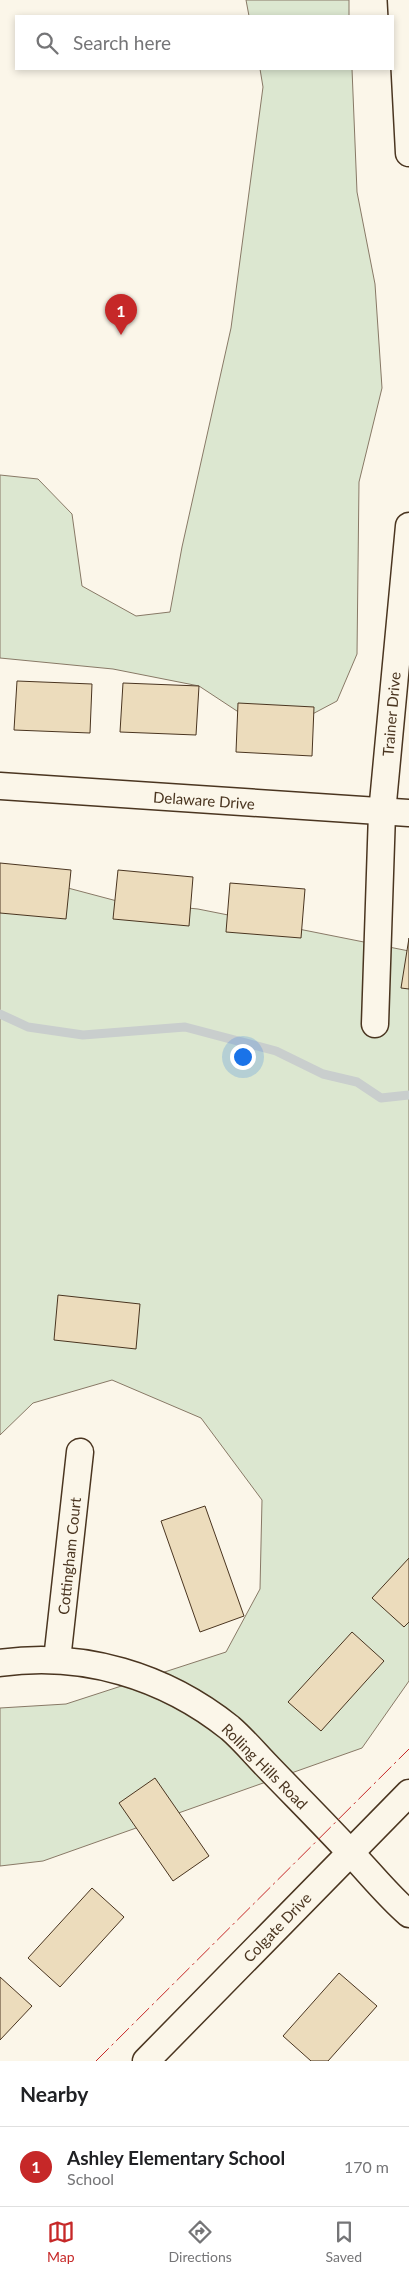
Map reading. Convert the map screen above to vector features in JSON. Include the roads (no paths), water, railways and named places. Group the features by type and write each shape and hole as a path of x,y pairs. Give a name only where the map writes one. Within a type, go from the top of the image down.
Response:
{"street":[{"path":"401,0 409,153"},
{"name":"Trainer Drive","path":"375,1024 382,813 409,526"},
{"name":"Delaware Drive","path":"0,786 382,813 409,813"},
{"name":"Cottingham Court","path":"57,1660 80,1452"},
{"name":"Rolling Hills Road","path":"0,1663 20,1660 57,1660 105,1666 148,1680 195,1704 231,1729 350,1852 396,1903 409,1914"},
{"name":"Colgate Drive","path":"146,2061 409,1792"}],"waterway":[{"path":"0,1014 28,1027 83,1035 185,1027 276,1051 323,1074 357,1082 381,1098 409,1095"}],"place":[{"name":"Ashley Elementary School","path":"121,335"}]}
